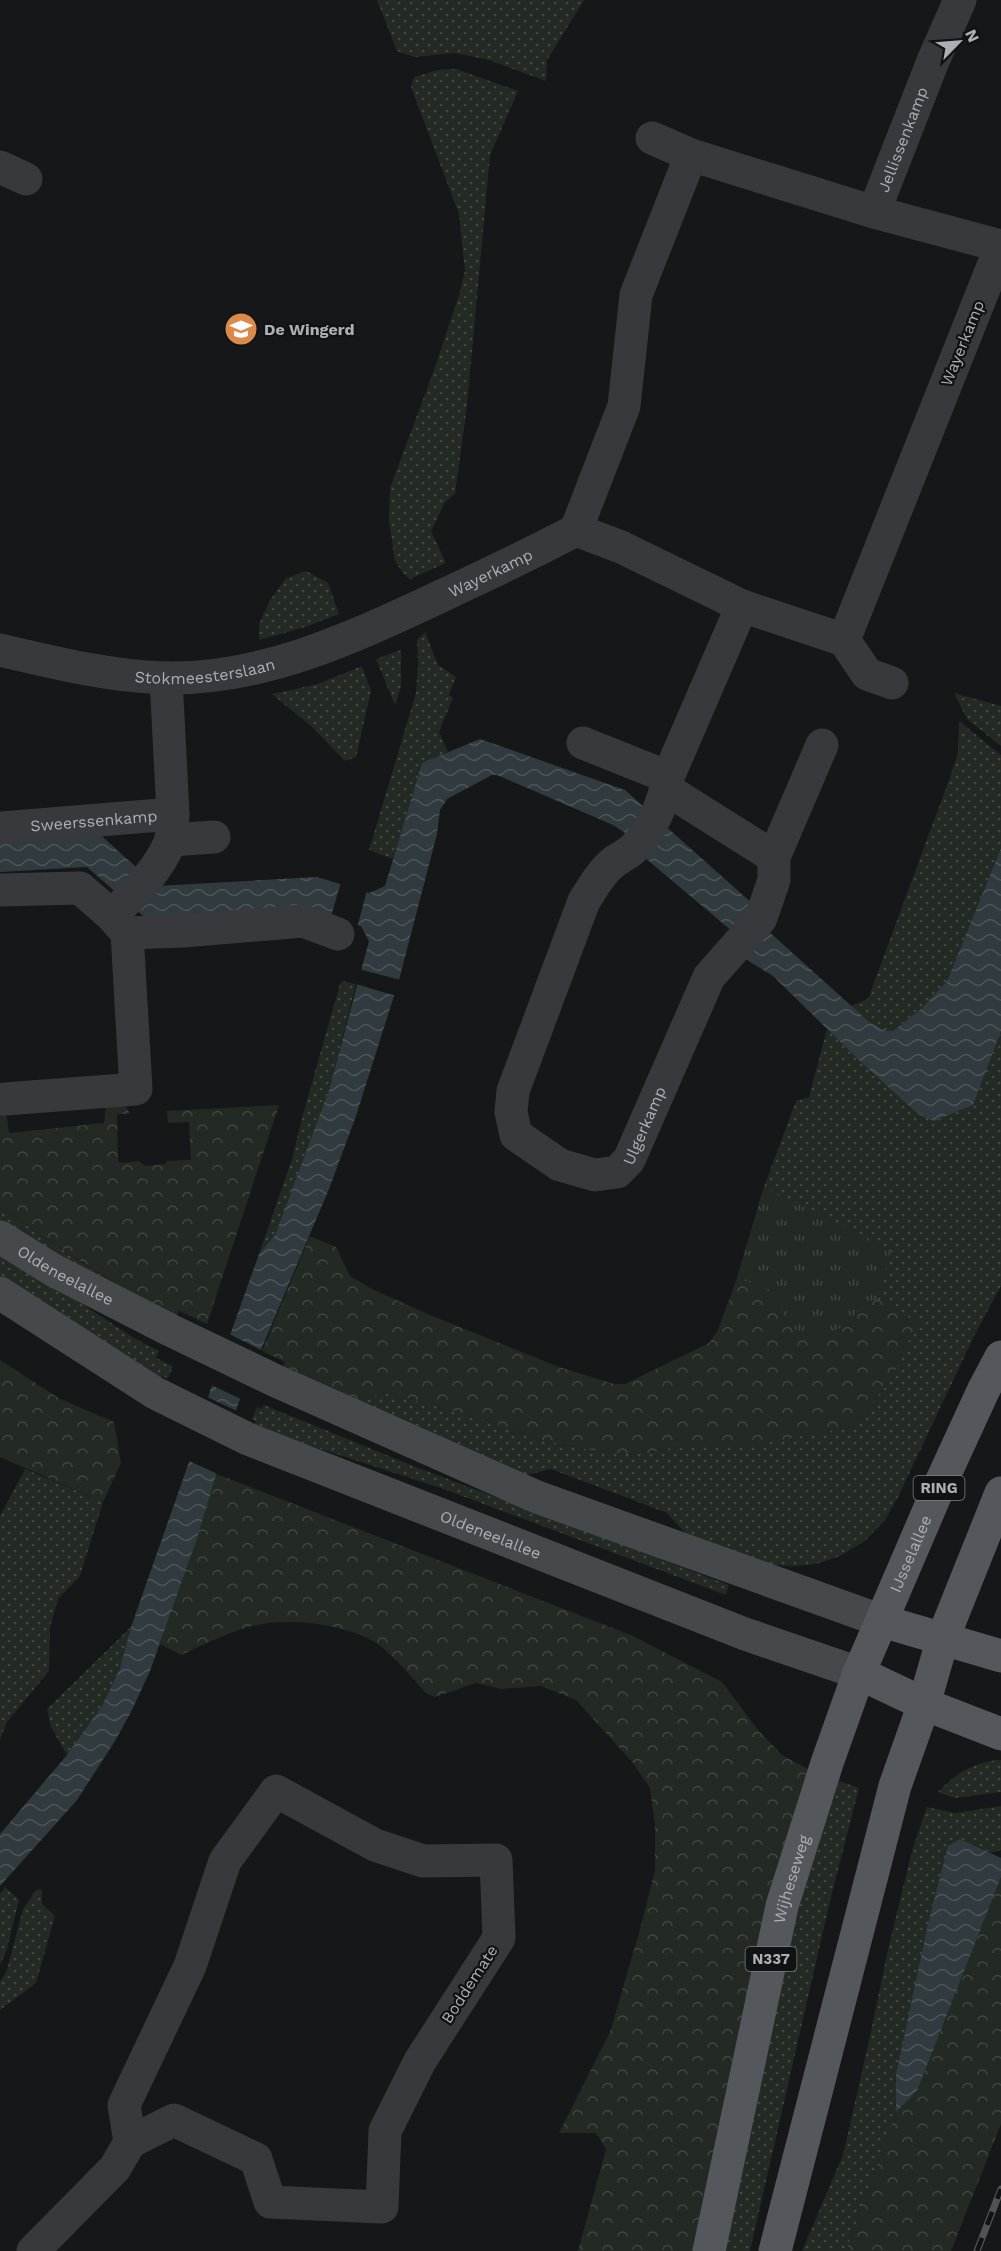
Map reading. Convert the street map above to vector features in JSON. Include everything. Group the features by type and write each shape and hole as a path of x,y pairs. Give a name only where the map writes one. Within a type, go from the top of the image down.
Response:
{"main road":[{"name":"Oldeneelallee","path":"0,1237 53,1270 170,1330 276,1381 537,1497 882,1621 1001,1656"},
{"name":"Oldeneelallee","path":"0,1293 155,1393 248,1439 745,1634 859,1673 924,1704 1001,1734"},
{"name":"IJsselallee","path":"882,1621 942,1479 1001,1357"},
{"path":"775,2251 883,1828 943,1638 1001,1493"},
{"name":"Wijheseweg","path":"709,2251 782,1906 827,1764 859,1673 882,1621"}],"street":[{"name":"Jellissenkamp","path":"874,212 933,61 960,0"},
{"name":"Wayerkamp","path":"652,138 691,155 874,212 1001,246 844,640"},
{"path":"691,155 636,295 624,406 576,530 621,547 742,606 844,640 867,674 892,683"},
{"name":"Wayerkamp","path":"403,614 576,530"},
{"name":"Ulgerkamp","path":"742,606 664,794 634,848 613,863 597,880 584,902 513,1091 511,1112 516,1135 560,1165 595,1175 616,1172 629,1160 709,976 761,918 774,880 774,857 822,745"},
{"name":"Stokmeesterslaan","path":"0,650 100,672 166,678 201,676 262,667 322,648 403,614"},
{"path":"166,678 172,827 214,837"},
{"path":"583,743 664,794 774,857"},
{"name":"Sweerssenkamp","path":"0,828 172,827 148,877 120,918"},
{"path":"0,890 80,888 120,918 183,932 303,921 338,934"},
{"path":"5,1099 136,1089 120,918"},
{"name":"Boddemate","path":"276,1791 375,1845 423,1861 496,1860 499,1938 420,2061 385,2131 382,2207 270,2202 256,2159 174,2121 130,2142 124,2105 189,1966 225,1861 276,1791"},
{"path":"33,2251 115,2168 130,2142"}],"green space":[{"path":"377,0 584,0 547,60 546,81 489,60 470,56 454,53 414,57 397,51"},
{"path":"456,69 518,91 490,155 467,406 455,494 445,502 431,531 446,563 410,579 395,561 389,520 390,488 434,370 465,271 459,214 411,87 414,77 438,70"},
{"path":"306,571 328,583 339,614 305,627 259,640 259,624 270,600 286,578"},
{"path":"425,632 438,665 456,677 449,695 453,698 439,732 448,752 422,763 393,859 369,850 416,693 417,640"},
{"path":"401,650 401,687 395,705 376,659"},
{"path":"362,666 371,691 356,757 345,761 311,726 272,694 318,684"},
{"path":"954,693 1001,706 1001,746 967,719"},
{"path":"959,721 1001,755 1001,848 947,981 921,1009 893,1031 883,1030 851,1006 868,999 958,753"},
{"path":"343,981 356,984 329,1090 275,1235 259,1254 292,1159 340,984"},
{"path":"827,1029 918,1114 973,1104 1001,1031 1001,1286 975,1334 898,1497 885,1520 865,1541 840,1556 816,1564 768,1565 687,1535 667,1513 551,1469 527,1475 347,1404 385,1392 485,1420 534,1438 613,1453 644,1454 670,1448 852,1427 891,1380 776,1292 737,1278 764,1187 796,1101 809,1097"},
{"path":"106,1103 116,1103 126,1107 130,1114 117,1114 118,1161 122,1163 139,1161 145,1166 165,1164 167,1161 191,1160 189,1122 168,1123 167,1111 279,1105 207,1324 179,1311 177,1315 191,1322 128,1292 0,1208 0,1109 6,1111 9,1133 104,1123"},
{"path":"764,1187 891,1250 877,1299 855,1313 849,1324 824,1335 803,1335 785,1321 776,1292 737,1278"},
{"path":"0,1208 166,1318 0,1222"},
{"path":"310,1236 336,1247 350,1276 372,1289 559,1367 614,1384 625,1384 709,1343 718,1330 737,1278 776,1292 779,1298 855,1313 877,1299 917,1322 891,1380 852,1427 758,1444 670,1448 644,1454 613,1453 534,1438 485,1420 385,1392 347,1404 269,1369 272,1361 283,1366 285,1362 262,1351"},
{"path":"0,1250 134,1338 159,1351 156,1358 173,1366 168,1379 163,1376 160,1383 0,1288"},
{"path":"0,1360 60,1399 114,1422 121,1463 103,1502 0,1457"},
{"path":"264,1405 416,1467 729,1585 726,1595 441,1488 253,1427 256,1421 252,1419 257,1407 262,1409"},
{"path":"25,1469 103,1502 80,1576 58,1599 50,1627 49,1671 7,1722 0,1739 0,1516"},
{"path":"217,1474 633,1636 722,1682 758,1730 782,1755 812,1771 697,2251 578,2251 606,2149 596,2133 559,2133 610,2032 641,1926 655,1870 655,1825 650,1788 633,1763 576,1700 541,1686 501,1689 476,1683 435,1697 427,1694 399,1663 375,1642 338,1628 306,1623 274,1623 245,1628 181,1655 160,1644"},
{"path":"131,1627 120,1668 102,1706 67,1755 51,1727 47,1709"},
{"path":"1001,1760 1001,1792 955,1798 938,1792 966,1770 983,1763"},
{"path":"839,1781 859,1788 830,1901 750,2251 721,2251 798,1900"},
{"path":"1001,1806 1001,1850 991,1853 960,1839 896,2075 896,2112 846,2251 802,2251 843,2155 889,1945 913,1847 927,1807 955,1813"},
{"path":"1001,1877 1001,2124 951,2251 846,2251 896,2112 917,2091"},
{"path":"5,1887 19,1900 6,1952 0,1965 0,1894"},
{"path":"42,1889 42,1904 55,1916 36,1983 0,2010 0,1982 7,1970 23,1909 36,1890"}],"water":[{"path":"480,739 625,790 754,905 766,929 868,1021 883,1030 893,1031 921,1009 947,981 1001,848 1001,1031 973,1105 934,1121 918,1114 773,976 742,957 733,932 644,857 628,835 613,825 497,775 492,775 447,799 440,810 437,834 399,980 356,1116 329,1189 238,1404 195,1544 150,1671 115,1741 77,1800 0,1886 0,1834 67,1755 102,1706 120,1668 131,1627 189,1462 210,1391 259,1254 275,1235 329,1090 369,941 361,926 357,925 149,921 87,867 0,872 0,836 96,831 157,886 317,877 369,893 385,886 422,763"},
{"path":"960,1839 1001,1858 1001,1877 917,2091 896,2112 896,2075 928,1924 948,1846"}],"pier":[{"path":"341,882 367,890 357,928 330,920"},
{"path":"358,969 401,980 396,996 356,984"},
{"path":"229,1334 265,1352 243,1400 209,1384"},
{"path":"205,1396 239,1412 220,1475 187,1460"}],"railway":[{"path":"977,2251 1001,2189"}],"place":[{"name":"De Wingerd","path":"241,329"}]}
